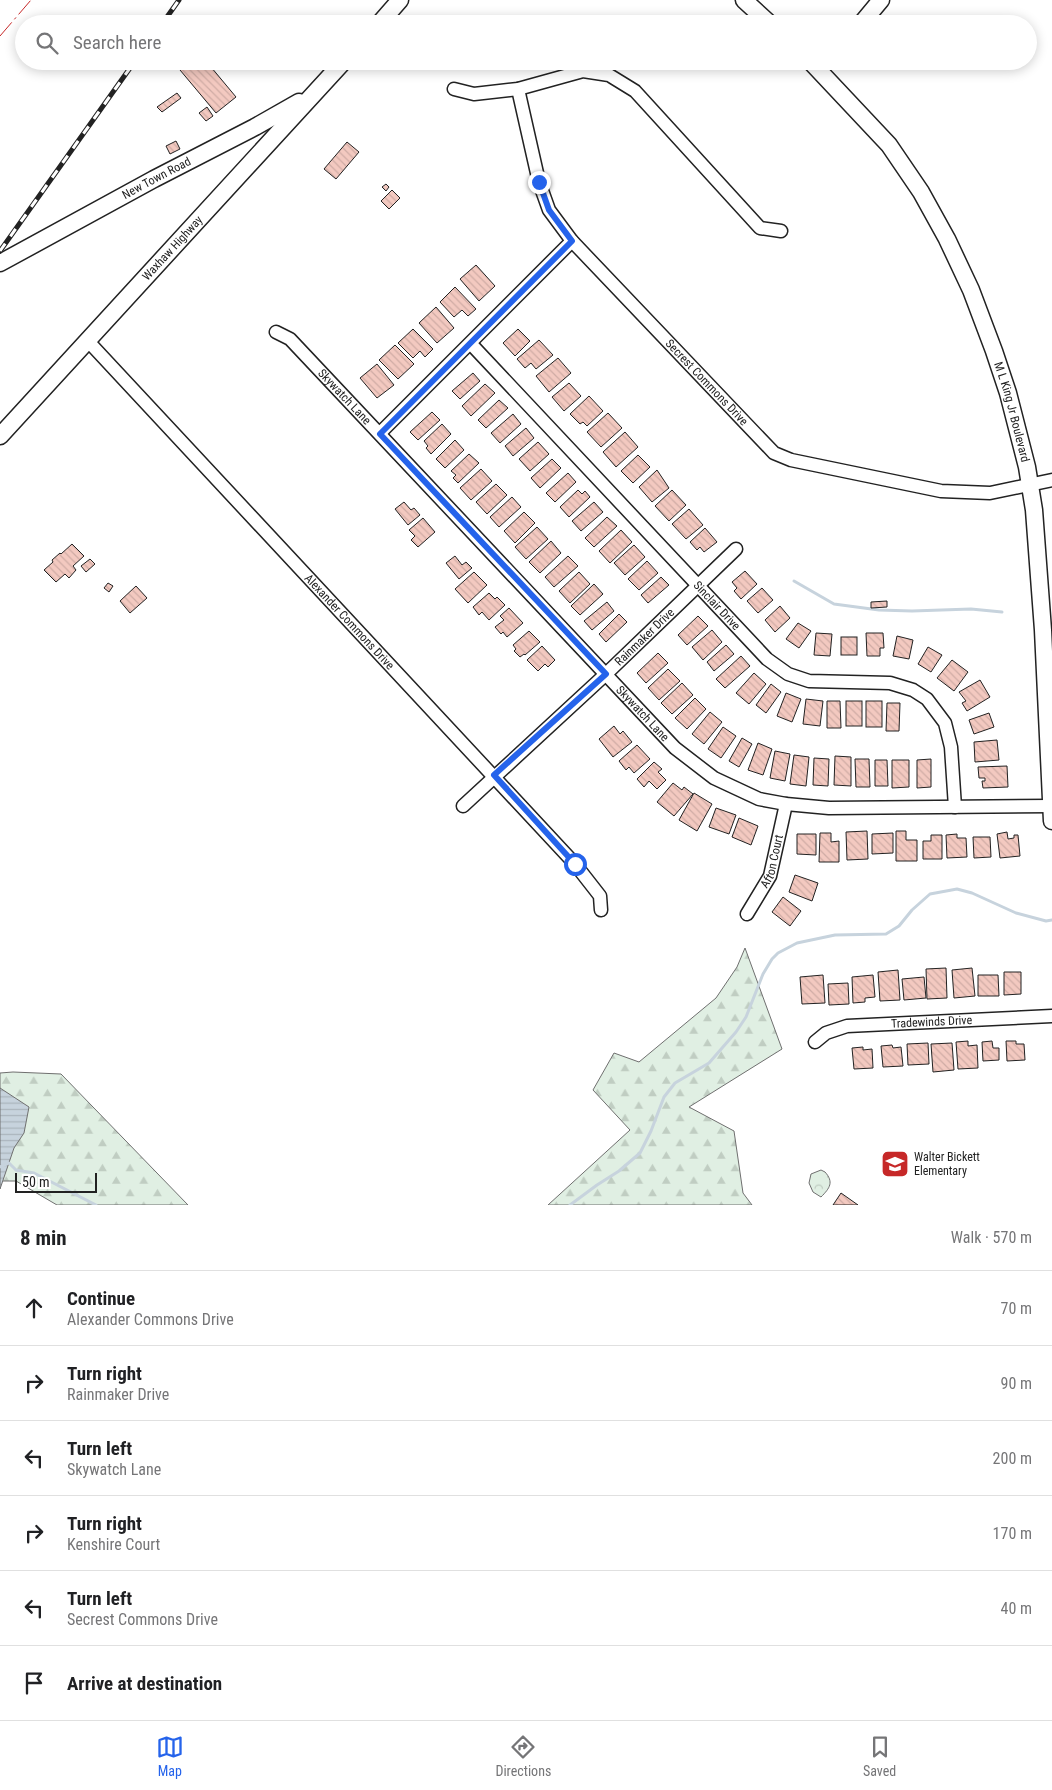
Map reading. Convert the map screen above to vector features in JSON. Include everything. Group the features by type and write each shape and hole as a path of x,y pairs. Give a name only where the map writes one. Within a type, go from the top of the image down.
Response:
{"main road":[{"path":"386,15 400,0"},
{"path":"744,0 760,15"},
{"path":"868,15 881,0"},
{"name":"Waxhaw Highway","path":"0,436 336,70"},
{"name":"M L King Jr Boulevard","path":"824,70 889,145 921,192 947,239 971,290 1008,393 1027,467 1038,554 1052,811"},
{"name":"New Town Road","path":"0,263 313,94"}],"street":[{"path":"454,89 474,94 518,89 583,71 609,75 635,91 760,228 782,232"},
{"name":"Secrest Commons Drive","path":"518,89 539,182 549,210 572,241 774,453 791,460 941,491 990,493 1052,480"},
{"path":"380,434 572,241"},
{"name":"Skywatch Lane","path":"276,332 290,340 380,434 674,748 714,778 759,799 786,804 828,808 955,807 1052,811"},
{"name":"Alexander Commons Drive","path":"87,340 575,864 600,896 601,910"},
{"name":"Sinclair Drive","path":"471,344 767,659 788,674 809,682 890,683 913,690 927,699 945,723 951,747 955,807"},
{"name":"Rainmaker Drive","path":"463,806 494,775 606,674 736,549"},
{"name":"Afton Court","path":"747,914 770,876 786,804"},
{"name":"Tradewinds Drive","path":"815,1042 826,1033 847,1026 1052,1016"}],"green space":[{"path":"745,948 782,1049 689,1107 734,1131 743,1193 752,1205 548,1205 630,1130 593,1090 614,1053 639,1062 716,998 737,967"},
{"path":"0,1073 61,1074 188,1205 57,1205 16,1181 0,1181"},
{"path":"821,1170 828,1176 830,1185 821,1197 813,1192 809,1183 811,1174"}],"shaded area":[{"path":"0,1088 29,1107 24,1133 14,1148 0,1189"}],"building":[{"path":"180,70 214,70 236,97 216,113"},
{"path":"177,93 181,98 162,112 157,107"},
{"path":"207,107 213,116 206,121 199,113"},
{"path":"176,141 180,149 170,154 166,146"},
{"path":"347,142 359,152 336,179 324,169"},
{"path":"386,184 389,187 386,191 382,187"},
{"path":"392,190 400,198 389,209 381,201"},
{"path":"476,265 495,286 479,301 460,279"},
{"path":"455,287 476,309 468,316 462,310 454,317 440,302"},
{"path":"436,307 454,328 437,343 419,323"},
{"path":"413,329 433,349 425,357 420,351 413,358 398,343"},
{"path":"518,329 530,341 515,356 503,343"},
{"path":"539,340 553,355 536,369 531,363 525,368 517,359"},
{"path":"395,345 414,364 398,379 379,360"},
{"path":"558,358 571,373 549,392 536,376"},
{"path":"377,364 394,385 377,398 360,378"},
{"path":"473,373 480,381 460,399 452,391"},
{"path":"569,383 581,396 564,411 552,397"},
{"path":"485,384 495,393 471,416 462,406"},
{"path":"589,396 603,411 587,426 583,422 580,424 570,414"},
{"path":"499,400 508,408 486,428 478,420"},
{"path":"432,412 440,420 418,440 410,432"},
{"path":"608,413 622,428 601,447 587,432"},
{"path":"513,414 521,424 500,443 491,433"},
{"path":"442,424 451,434 431,454 426,448 428,446 424,441"},
{"path":"526,428 534,438 513,456 505,446"},
{"path":"625,432 638,447 616,467 603,452"},
{"path":"455,440 464,450 445,468 436,459"},
{"path":"538,442 549,454 530,471 519,459"},
{"path":"469,454 479,463 458,483 453,478 456,475 451,471"},
{"path":"638,455 650,467 633,483 621,471"},
{"path":"552,459 561,468 540,488 531,478"},
{"path":"481,469 492,481 471,500 460,488"},
{"path":"657,470 669,488 652,502 639,487"},
{"path":"568,473 576,482 555,502 546,493"},
{"path":"496,484 507,495 487,514 476,502"},
{"path":"578,490 582,494 585,491 590,497 569,517 560,507"},
{"path":"672,490 686,505 669,521 655,506"},
{"path":"512,497 521,507 499,527 490,517"},
{"path":"404,502 411,510 414,508 420,515 408,525 395,509"},
{"path":"594,502 603,512 581,531 572,521"},
{"path":"689,509 703,525 686,539 672,524"},
{"path":"524,512 535,523 515,543 504,531"},
{"path":"607,517 617,526 594,547 585,538"},
{"path":"423,518 435,532 418,547 411,540 415,536 409,530"},
{"path":"537,527 548,539 526,559 515,547"},
{"path":"705,528 717,542 704,552 700,547 697,550 690,542"},
{"path":"621,530 632,542 610,563 599,551"},
{"path":"551,541 561,553 540,573 529,562"},
{"path":"72,544 84,556 73,566 76,570 69,578 65,574 56,582 44,570 53,562 52,560"},
{"path":"634,545 645,557 625,575 614,563"},
{"path":"455,556 462,565 466,562 472,568 459,579 446,563"},
{"path":"568,556 578,566 554,587 545,577"},
{"path":"90,559 95,564 86,572 81,566"},
{"path":"647,561 658,573 639,590 628,579"},
{"path":"745,571 757,584 741,599 734,591 737,588 732,582"},
{"path":"474,572 487,585 468,603 455,589"},
{"path":"579,572 590,584 570,603 559,591"},
{"path":"661,577 669,585 648,603 641,595"},
{"path":"108,583 113,586 109,592 104,588"},
{"path":"594,584 603,594 580,615 571,606"},
{"path":"136,586 147,598 130,613 120,601"},
{"path":"762,588 773,600 758,613 747,601"},
{"path":"489,593 495,599 497,597 505,605 489,620 482,612 479,615 473,607"},
{"path":"887,601 887,607 871,608 871,602"},
{"path":"607,602 614,611 592,630 584,621"},
{"path":"780,606 790,618 775,632 765,620"},
{"path":"509,608 523,623 507,637 503,632 501,634 495,627 504,620 500,616"},
{"path":"619,614 627,622 606,642 599,634"},
{"path":"698,616 708,626 687,645 678,635"},
{"path":"798,623 811,631 799,648 786,639"},
{"path":"712,630 722,642 703,660 692,647"},
{"path":"529,631 540,642 520,657 514,651 516,649 513,645"},
{"path":"816,633 832,634 830,656 814,655"},
{"path":"866,633 883,633 884,648 880,648 880,656 867,656"},
{"path":"897,636 913,640 909,659 893,656"},
{"path":"841,637 857,637 857,655 841,655"},
{"path":"726,645 734,654 714,671 707,662"},
{"path":"542,646 555,660 548,667 545,664 538,671 527,660"},
{"path":"928,647 942,655 931,672 918,664"},
{"path":"658,653 668,663 646,683 637,673"},
{"path":"741,656 750,666 725,688 716,679"},
{"path":"952,660 968,672 954,691 937,678"},
{"path":"668,669 680,681 659,700 648,688"},
{"path":"754,673 766,684 749,704 736,693"},
{"path":"980,680 990,697 967,711 962,703 966,701 959,692"},
{"path":"682,683 693,695 672,714 661,703"},
{"path":"771,684 781,692 766,713 756,705"},
{"path":"786,693 801,699 792,722 777,716"},
{"path":"695,698 706,709 687,729 675,718"},
{"path":"806,699 823,701 820,726 803,724"},
{"path":"827,701 840,701 841,728 827,728"},
{"path":"846,701 862,701 862,726 846,726"},
{"path":"866,701 882,701 882,727 866,727"},
{"path":"887,703 900,703 899,731 886,731"},
{"path":"710,712 722,722 704,744 692,734"},
{"path":"989,713 994,727 974,734 969,720"},
{"path":"614,726 620,734 623,731 632,742 613,757 599,739"},
{"path":"723,727 736,736 721,758 708,749"},
{"path":"742,738 752,744 739,767 729,761"},
{"path":"997,740 999,760 975,762 974,742"},
{"path":"758,743 772,749 763,775 748,770"},
{"path":"637,745 650,759 634,773 629,767 626,770 619,761"},
{"path":"775,751 790,754 785,781 770,778"},
{"path":"794,755 809,757 806,786 790,784"},
{"path":"835,756 851,757 851,786 834,785"},
{"path":"814,758 829,759 828,786 813,785"},
{"path":"855,759 869,759 870,787 856,787"},
{"path":"931,759 931,787 917,788 917,760"},
{"path":"875,760 887,760 888,786 875,786"},
{"path":"892,760 909,760 909,787 892,788"},
{"path":"654,762 662,769 658,772 666,780 657,789 649,781 644,787 637,779"},
{"path":"1007,766 1008,787 983,788 982,781 985,781 985,778 979,778 978,767"},
{"path":"673,783 682,790 684,787 693,794 674,816 657,802"},
{"path":"694,793 712,804 697,831 679,820"},
{"path":"716,808 736,815 729,834 709,827"},
{"path":"739,818 758,826 751,845 732,837"},
{"path":"867,831 868,859 847,860 846,832"},
{"path":"896,831 906,831 906,840 917,840 917,861 896,861"},
{"path":"1007,832 1008,839 1018,835 1020,856 1000,858 997,834"},
{"path":"820,833 831,833 831,842 839,841 839,862 819,862"},
{"path":"893,833 893,853 872,854 872,834"},
{"path":"797,834 816,834 816,855 797,854"},
{"path":"957,834 957,838 966,838 967,857 947,858 946,835"},
{"path":"931,835 942,835 942,859 923,859 923,841 931,841"},
{"path":"973,837 990,837 991,857 974,858"},
{"path":"795,875 818,883 812,901 789,892"},
{"path":"783,897 801,911 790,926 772,912"},
{"path":"946,968 947,998 927,999 926,969"},
{"path":"972,968 975,996 954,998 952,970"},
{"path":"898,970 900,1000 880,1001 878,972"},
{"path":"1004,972 1021,972 1021,994 1004,995"},
{"path":"823,975 825,1003 802,1004 800,977"},
{"path":"873,975 875,997 865,998 865,1002 853,1003 852,977"},
{"path":"978,975 998,975 999,996 978,996"},
{"path":"924,977 926,998 904,1000 902,979"},
{"path":"848,983 849,1004 829,1005 828,984"},
{"path":"968,1041 968,1046 977,1045 978,1068 958,1069 956,1042"},
{"path":"992,1041 993,1048 999,1048 999,1060 983,1061 982,1042"},
{"path":"1006,1041 1016,1041 1016,1044 1024,1044 1025,1060 1007,1061"},
{"path":"928,1043 929,1064 908,1065 907,1044"},
{"path":"952,1043 954,1070 933,1072 931,1044"},
{"path":"892,1045 893,1048 901,1047 903,1066 883,1067 881,1046"},
{"path":"863,1047 863,1050 872,1049 873,1068 854,1069 852,1048"},
{"path":"841,1193 858,1205 833,1205"}],"waterway":[{"path":"794,581 834,604 879,610 971,609 1002,612"},
{"path":"570,1205 619,1171 640,1153 664,1097 675,1083 709,1063 736,1032 746,1017 763,974 778,953 797,943 835,935 886,934 899,926 912,910 930,894 957,889 972,893 1016,913 1046,921 1052,920"},
{"path":"0,1167 9,1163 16,1170 34,1173 96,1205"}],"railway":[{"path":"168,15 179,0"},
{"path":"0,251 129,70"}],"power":[{"path":"18,15 31,0"},
{"path":"0,36 15,19"}],"place":[{"name":"Walter Bickett Elementary","path":"895,1164"}],"route":[{"path":"539,182 549,210 572,241 380,434 606,674 494,775 575,864"}]}
